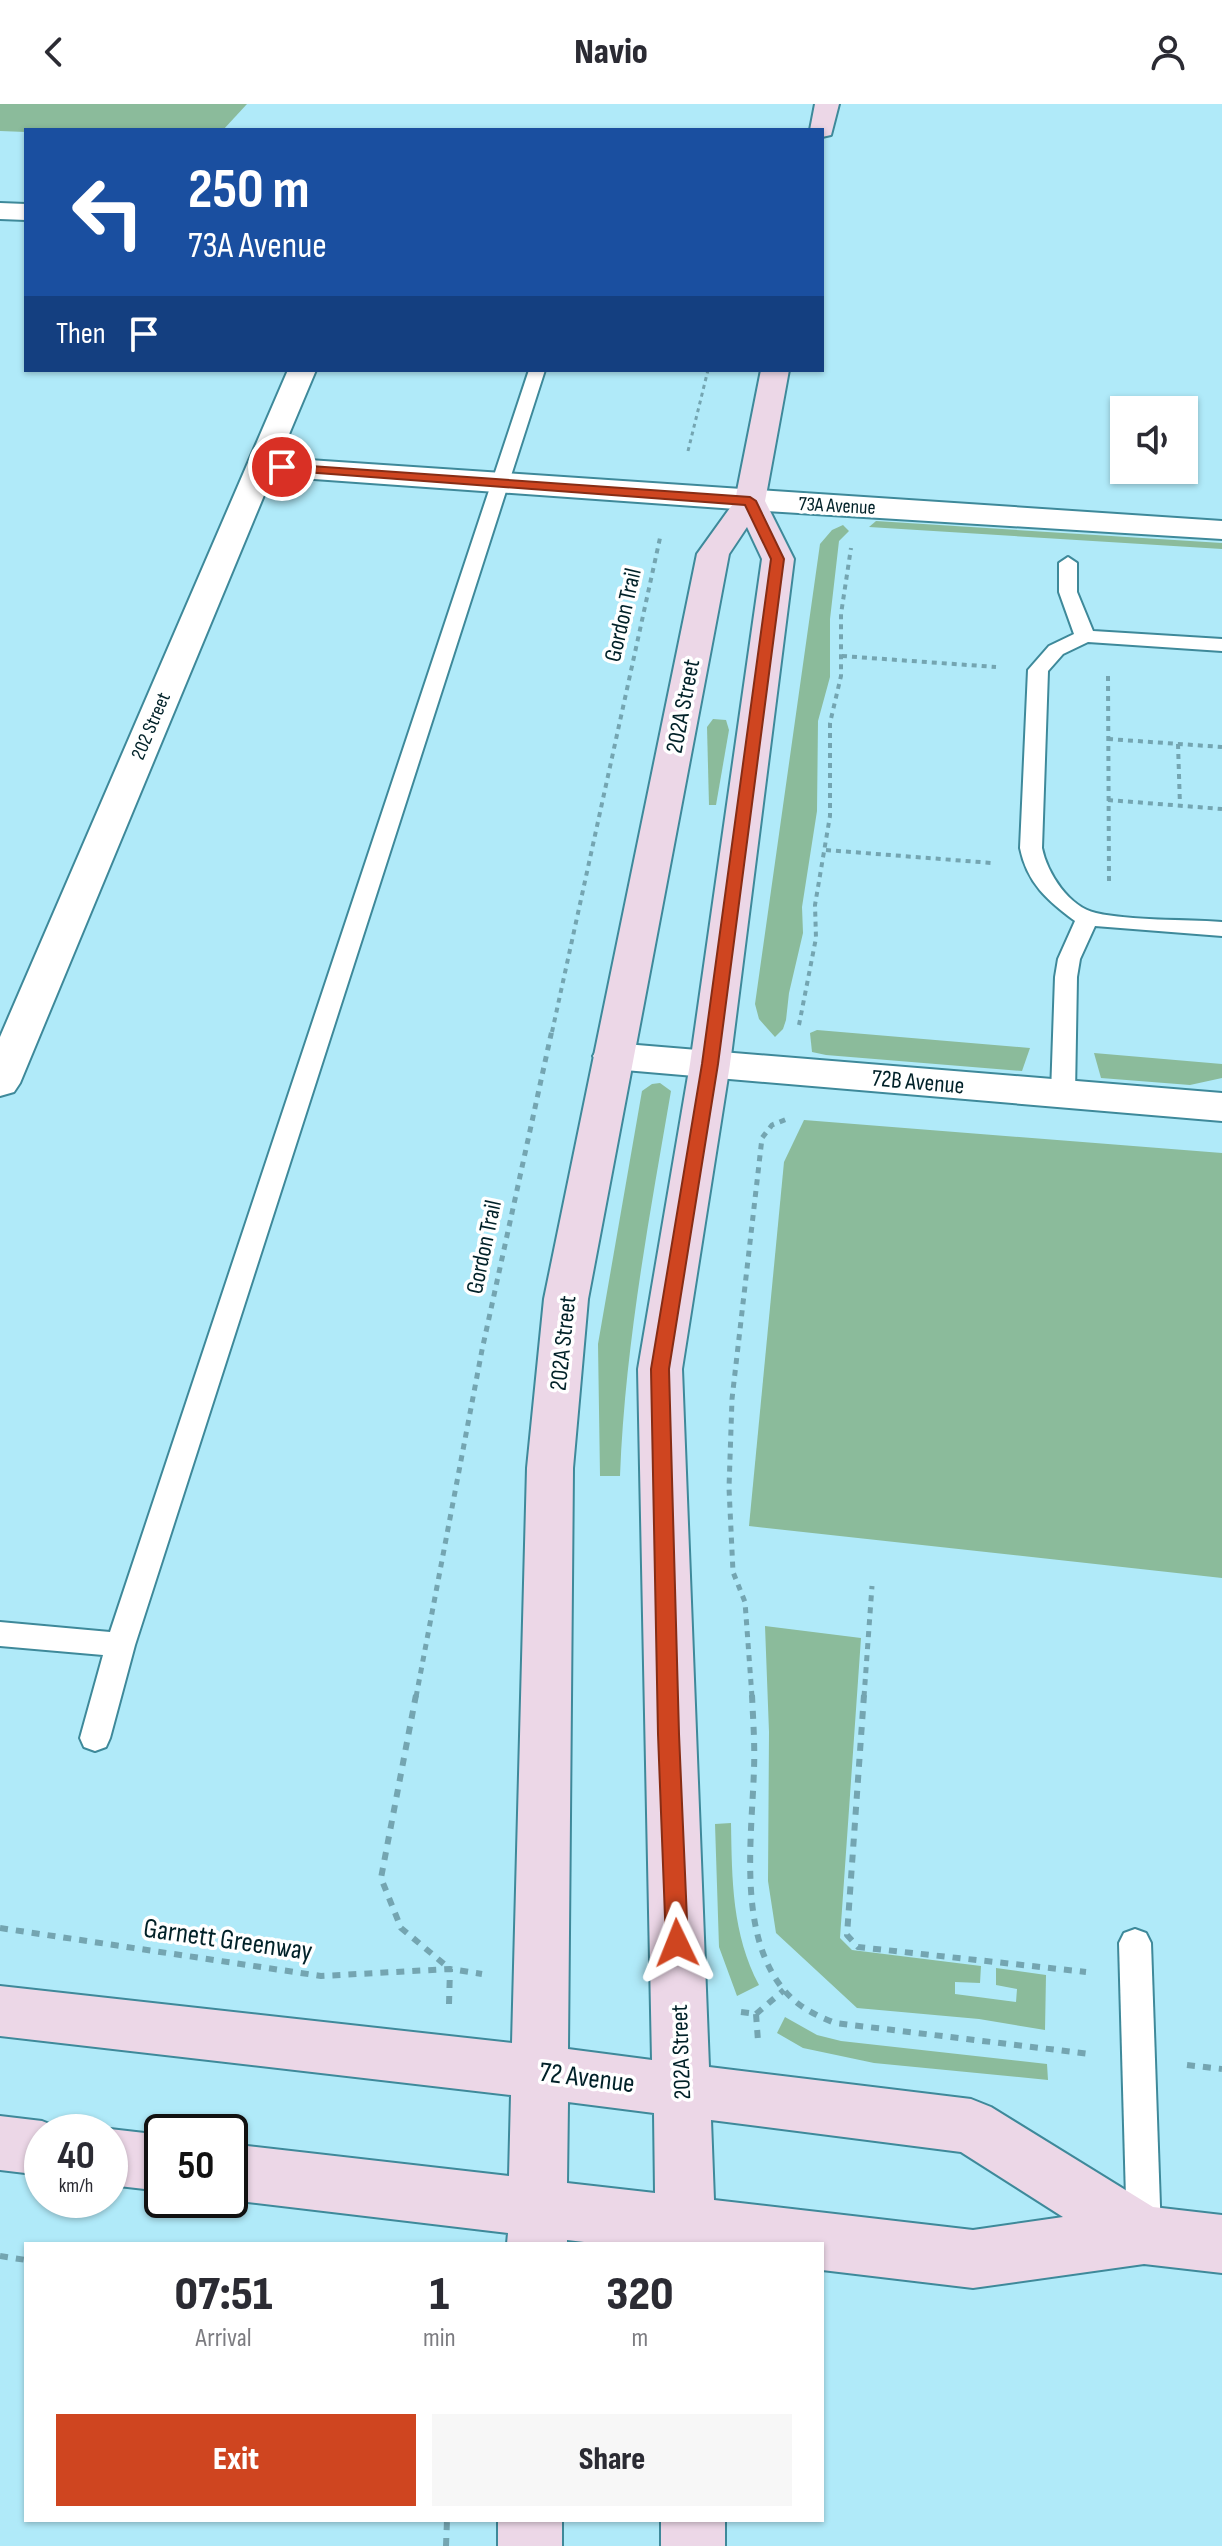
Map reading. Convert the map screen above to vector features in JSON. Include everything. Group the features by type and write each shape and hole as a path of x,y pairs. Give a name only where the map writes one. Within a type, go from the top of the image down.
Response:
{"main road":[{"path":"822,128 827,104"},
{"name":"202A Street","path":"537,2227 550,1468 566,1299 713,554 750,501 775,372"},
{"name":"202A Street","path":"686,2235 668,1734 660,1369 710,1064 778,559 750,501"},
{"name":"72 Avenue","path":"0,2011 971,2126 1144,2235"},
{"path":"0,2143 24,2146"},
{"name":"72 Avenue","path":"248,2175 537,2227 770,2242"},
{"name":"72 Avenue","path":"824,2247 973,2259 1144,2235 1222,2244"},
{"path":"530,2522 530,2546"},
{"path":"693,2522 693,2546"}],"street":[{"path":"0,211 24,212"},
{"name":"202 Street","path":"0,1083 301,372"},
{"name":"73A Avenue","path":"261,466 750,501 1222,530"},
{"name":"72B Avenue","path":"613,1056 1222,1107"}],"lane":[{"path":"95,1738 120,1645 536,372"},
{"path":"1068,563 1068,592 1085,636"},
{"path":"1222,645 1085,636 1056,650 1045,660 1038,670 1031,848 1033,867 1041,882 1087,919 1222,929"},
{"path":"1063,1094 1066,977 1069,959 1087,919"},
{"path":"0,1634 120,1645"},
{"path":"1135,1943 1144,2235"}],"path":[{"path":"681,459 688,453 708,372"},
{"name":"Gordon Trail","path":"450,1969 401,1928 381,1878 482,1350 661,529"},
{"path":"794,1035 799,1024 816,938 815,905 830,816 830,723 841,676 841,614 852,538"},
{"path":"842,656 1001,667"},
{"path":"1107,663 1109,888"},
{"path":"1108,739 1222,747"},
{"path":"1178,744 1180,806"},
{"path":"1108,800 1222,809"},
{"path":"826,850 995,863"},
{"path":"797,1115 772,1125 762,1138 732,1399 729,1488 733,1572 745,1602 753,1715 754,1767 749,1857 759,1943 784,1990 808,2012 835,2023 1222,2069"},
{"path":"872,1586 847,1935 858,1947 1135,1977"},
{"name":"Garnett Greenway","path":"0,1928 321,1976 450,1969"},
{"path":"756,2014 784,1990"},
{"path":"0,2256 24,2260"},
{"path":"446,2546 447,2522"}],"green space":[{"path":"0,104 247,104 225,128 24,128 24,132 0,131"},
{"path":"876,521 1222,543 1222,549 869,527"},
{"path":"843,525 849,531 839,541 830,619 830,677 818,721 817,811 802,907 803,933 786,1020 775,1037 759,1019 755,1004 820,544 832,530"},
{"path":"713,719 726,720 729,730 716,805 709,805 707,727"},
{"path":"817,1030 1030,1048 1022,1071 826,1055 812,1052 810,1033"},
{"path":"1094,1053 1222,1064 1222,1078 1190,1085 1101,1078"},
{"path":"660,1083 671,1091 633,1331 620,1476 600,1476 598,1344 642,1091"},
{"path":"804,1120 1222,1153 1222,1578 749,1526 784,1162"},
{"path":"765,1626 861,1638 840,1938 852,1950 981,1966 980,1983 955,1982 955,1994 1016,2002 1017,1989 996,1985 996,1968 1046,1975 1045,2030 979,2019 857,2008 776,1933 768,1881 769,1732"},
{"path":"731,1823 735,1906 743,1946 759,1985 737,1996 719,1947 715,1824"},
{"path":"785,2017 817,2035 841,2041 1047,2064 1048,2080 874,2063 803,2048 777,2033"}],"route":[{"path":"282,467 750,501 778,559 710,1064 660,1369 668,1734 677,1943"}]}
